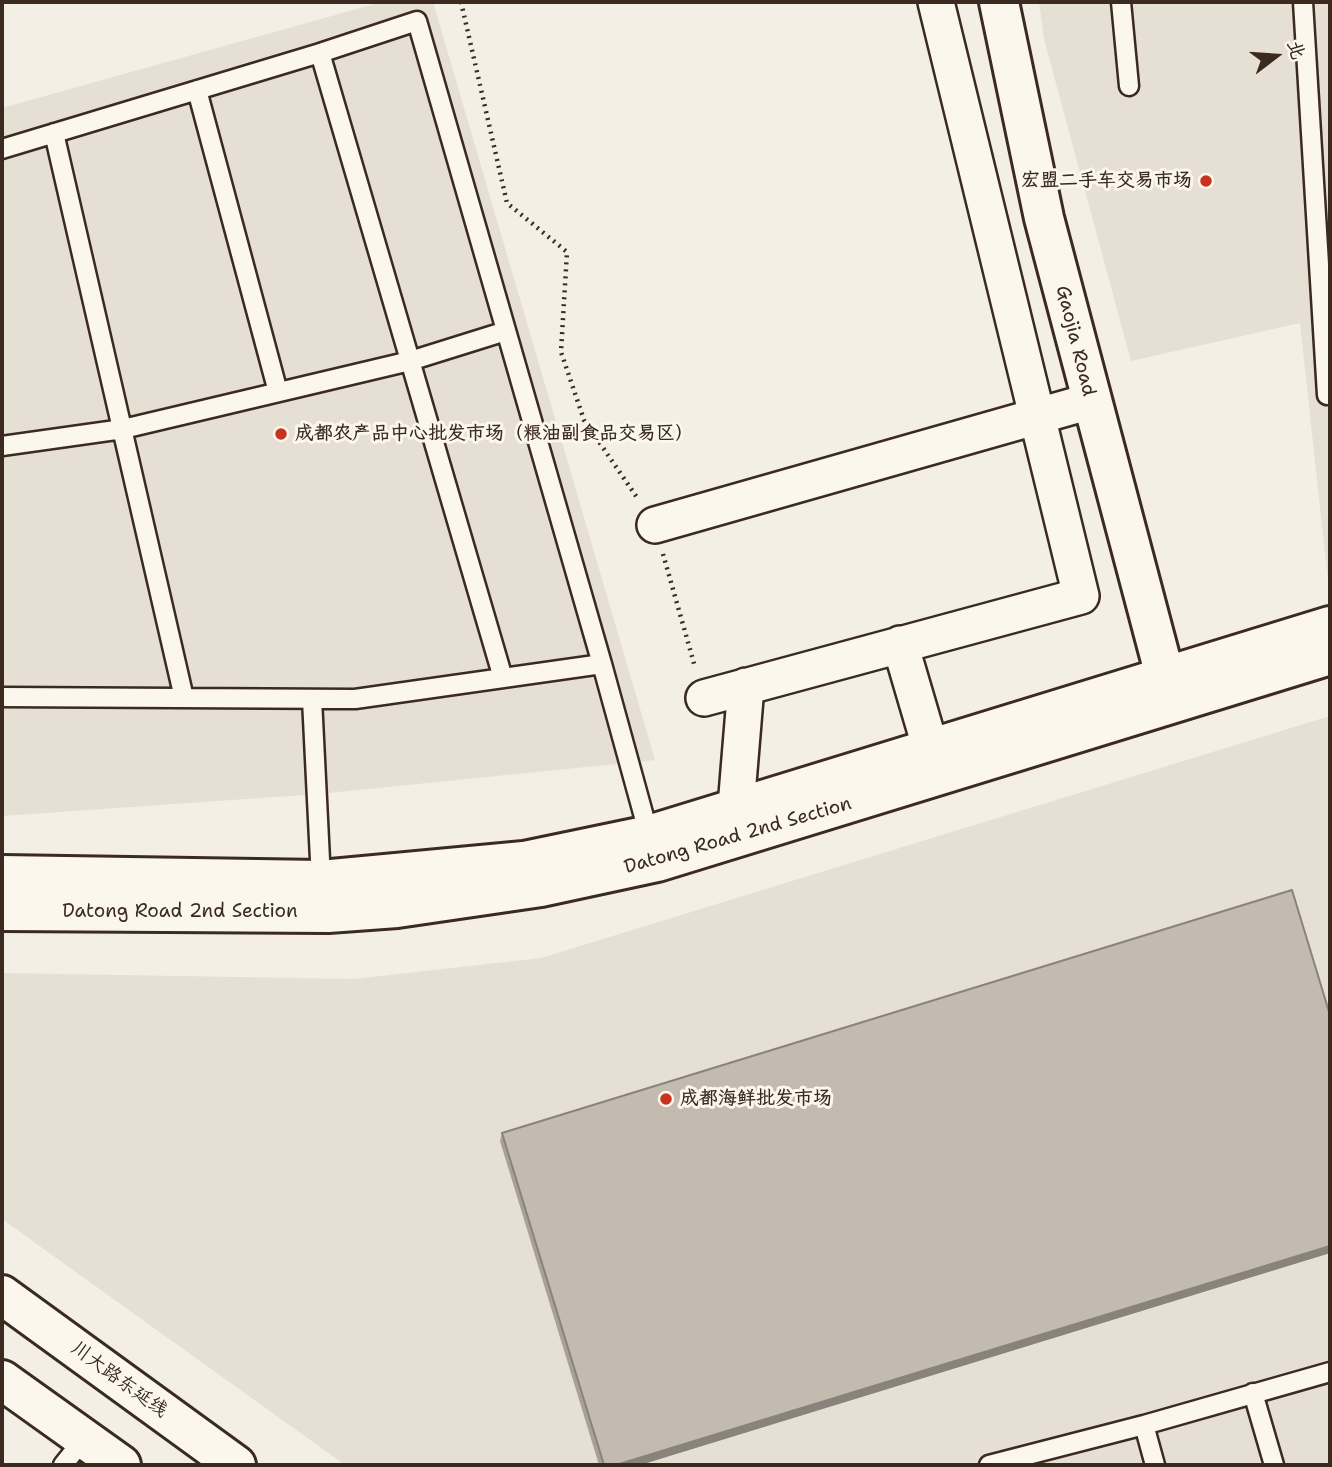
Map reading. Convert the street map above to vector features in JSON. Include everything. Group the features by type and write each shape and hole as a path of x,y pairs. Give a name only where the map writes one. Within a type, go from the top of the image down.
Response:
{"street":[{"path":"704,698 1081,596 936,2"},
{"name":"Gaojia Road","path":"999,2 1044,218 1165,676"},
{"path":"655,525 1091,401"},
{"path":"900,644 930,746"},
{"name":"Datong Road 2nd Section","path":"2,874 321,880 524,861 649,835 930,746 1165,676 1327,648"},
{"name":"Datong Road 2nd Section","path":"2,911 328,913 397,908 541,887 657,862 1327,648"},
{"path":"736,807 746,686"},
{"name":"川大路东延线","path":"2,1295 236,1465"},
{"path":"2,1380 73,1452 121,1465"}],"lane":[{"path":"1121,2 1129,86"},
{"path":"1303,2 1328,396 1330,395"},
{"path":"2,149 417,21 649,835"},
{"path":"320,53 503,678"},
{"path":"197,90 278,392"},
{"path":"54,133 184,698"},
{"path":"2,446 123,429 410,361 506,331"},
{"path":"2,698 355,699 602,664"},
{"path":"312,699 321,880"},
{"path":"989,1465 1144,1425 1330,1372"},
{"path":"1253,1393 1274,1465"},
{"path":"1144,1425 1155,1465"}],"path":[{"path":"461,2 507,203 567,252 561,352 584,420 655,525 704,698"}],"shaded area":[{"name":"成都农产品中心批发市场（粮油副食品交易区）","path":"382,2 433,2 655,760 318,794 2,816 2,108"},
{"name":"宏盟二手车交易市场","path":"1039,2 1330,2 1330,599 1300,323 1131,361 1044,39"},
{"name":"成都海鲜批发市场","path":"1330,716 1330,1465 345,1465 2,1219 2,973 354,979 541,958"}],"building":[{"path":"1292,890 1330,1015 1330,1246 616,1465 604,1465 502,1133"}],"place":[{"name":"宏盟二手车交易市场","path":"1206,181"},
{"name":"成都农产品中心批发市场（粮油副食品交易区）","path":"281,434"},
{"name":"成都海鲜批发市场","path":"666,1099"}]}
